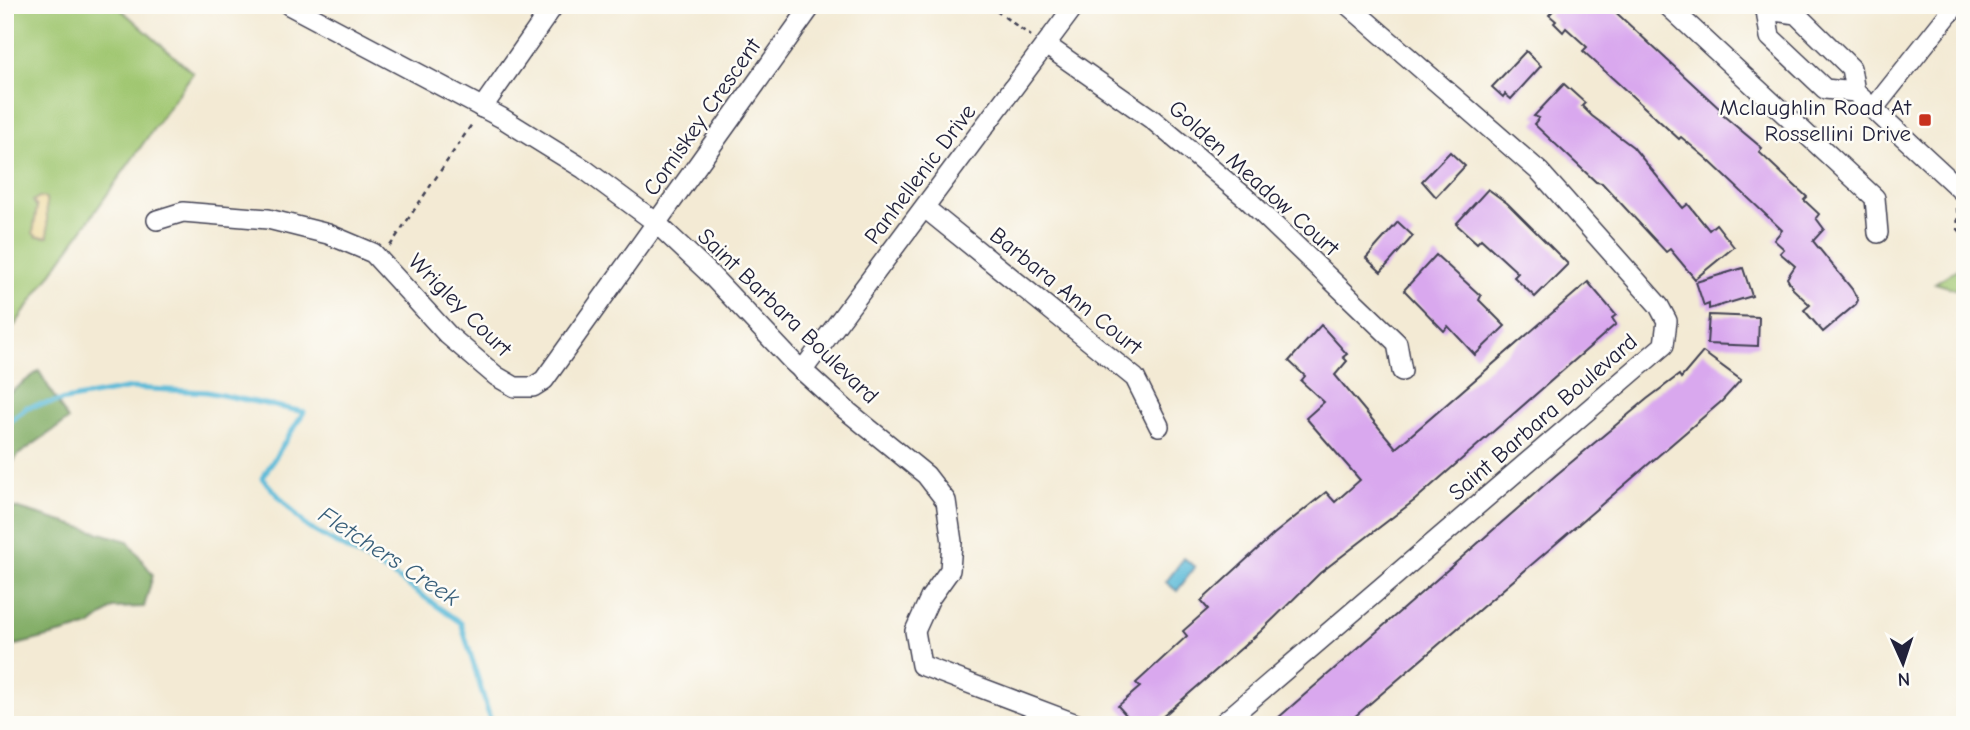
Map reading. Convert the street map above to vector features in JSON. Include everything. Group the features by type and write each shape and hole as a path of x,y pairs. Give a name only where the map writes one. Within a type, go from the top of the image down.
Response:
{"street":[{"path":"482,108 554,5"},
{"name":"Comiskey Crescent","path":"657,223 812,5"},
{"name":"Panhellenic Drive","path":"803,371 1074,5"},
{"name":"Saint Barbara Boulevard","path":"1221,725 1664,345 1667,321 1658,306 1540,172 1348,5"},
{"path":"1667,5 1875,198 1878,233"},
{"path":"1872,109 1956,5"},
{"name":"Saint Barbara Boulevard","path":"295,7 482,108 584,169 657,223 803,371 926,475 946,501 952,542 950,570 930,597 915,631 921,665 1079,725"},
{"path":"1855,92 1825,89 1770,37 1763,8 1796,14 1851,68 1855,92 1965,194"},
{"name":"Golden Meadow Court","path":"1046,45 1153,120 1245,197 1397,343 1402,371"},
{"name":"Barbara Ann Court","path":"925,208 1135,378 1159,426"},
{"name":"Wrigley Court","path":"157,220 183,212 268,219 328,234 373,253 448,335 496,376 514,387 533,387 544,380 657,223"}],"path":[{"path":"988,5 1046,45"},
{"path":"380,260 432,187 482,108"},
{"path":"1958,229 1965,237"}],"green space":[{"path":"5,5 116,5 193,73 5,339"},
{"path":"1965,264 1965,292 1935,283"},
{"path":"39,371 68,420 18,455 5,475 5,396"},
{"path":"5,505 128,541 153,575 144,607 113,608 90,626 5,648"}],"sand":[{"path":"39,197 46,198 48,237 37,237 33,233 37,207 33,201"}],"water":[{"path":"1184,558 1195,567 1177,591 1166,582"}],"building":[{"path":"1558,5 1608,5 1721,110 1719,112 1762,148 1759,152 1807,197 1804,200 1819,214 1816,218 1824,229 1813,241 1852,289 1858,300 1856,304 1823,332 1804,310 1810,305 1793,289 1787,278 1795,266 1780,253 1784,249 1774,240 1782,230 1706,158 1681,137 1679,139 1583,51 1587,47 1566,28 1563,32 1554,23 1556,21 1549,15"},
{"path":"1526,51 1541,66 1511,99 1505,94 1503,97 1492,87"},
{"path":"1564,84 1585,103 1582,106 1592,116 1633,147 1683,208 1688,204 1709,230 1716,224 1734,247 1695,279 1670,249 1666,252 1602,183 1596,182 1534,124 1539,118 1534,116"},
{"path":"1450,152 1465,166 1436,197 1422,181"},
{"path":"1488,189 1507,203 1568,264 1535,297 1514,277 1518,273 1481,239 1477,243 1456,224"},
{"path":"1398,222 1413,236 1381,272 1366,258"},
{"path":"1436,255 1481,296 1479,300 1505,326 1475,355 1448,326 1444,331 1404,290"},
{"path":"1743,268 1752,296 1709,309 1709,304 1704,306 1696,282"},
{"path":"1588,282 1616,315 1612,318 1616,324 1415,500 1320,573 1260,632 1153,725 1118,725 1127,716 1118,706 1140,687 1136,683 1187,636 1183,631 1208,609 1201,601 1274,534 1326,492 1335,502 1360,480 1306,418 1324,402 1301,381 1305,376 1289,361 1321,325 1347,354 1343,357 1347,361 1335,375 1396,448"},
{"path":"1709,315 1759,317 1758,346 1707,344"},
{"path":"1703,352 1741,380 1722,401 1345,725 1270,725 1556,475 1647,399 1679,375 1681,378"}],"waterway":[{"name":"Fletchers Creek","path":"5,426 27,407 131,388 207,392 304,412 262,478 307,527 390,573 461,623 492,725"}],"place":[{"name":"Mclaughlin Road At Rossellini Drive","path":"1925,120"}]}
